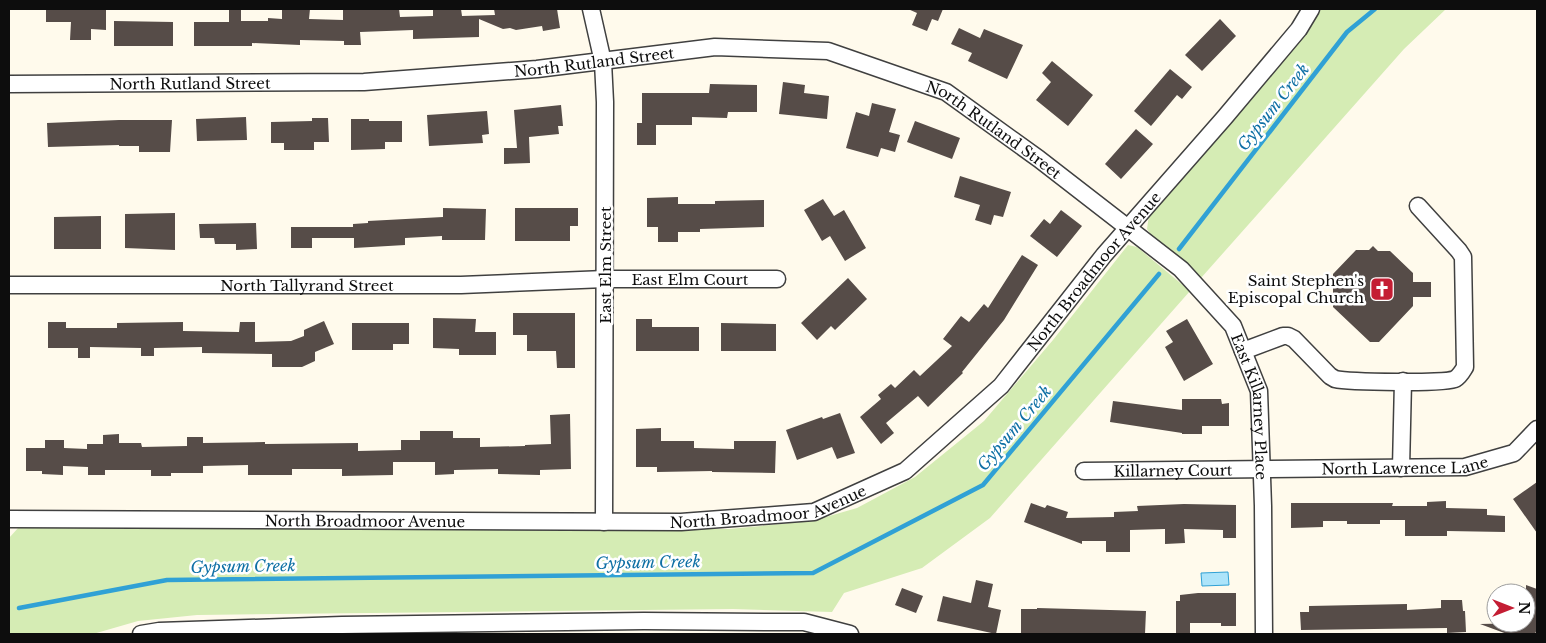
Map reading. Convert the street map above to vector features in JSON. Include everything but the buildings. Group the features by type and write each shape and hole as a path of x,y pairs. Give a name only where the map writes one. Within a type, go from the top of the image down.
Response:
{"street":[{"name":"East Elm Street","path":"591,9 603,62 605,102 604,522"},
{"name":"North Broadmoor Avenue","path":"9,519 681,522 814,512 905,471 1001,386 1127,228 1226,118 1300,29 1311,9"},
{"name":"North Rutland Street","path":"9,84 364,82 537,69 716,47 828,51 946,92 1039,159 1127,228"},
{"path":"1243,351 1283,336 1288,336 1294,339 1335,379 1446,382 1455,380 1465,367 1463,257 1460,251 1418,206"},
{"name":"East Killarney Place","path":"1127,228 1181,269 1233,326 1259,392 1264,634"},
{"name":"East Elm Court","path":"605,279 777,279"},
{"name":"North Tallyrand Street","path":"9,285 461,285 605,279"},
{"path":"1401,468 1403,381"},
{"name":"North Lawrence Lane","path":"1262,469 1465,467 1514,453 1537,429"},
{"name":"Killarney Court","path":"1084,471 1262,469"},
{"path":"141,634 158,631 342,629 777,628 804,622 850,634"}],"green space":[{"path":"1320,9 1446,9 1404,49 1201,278 1154,239 1147,229 1149,215 1308,32"},
{"path":"1128,245 1137,247 1190,291 990,518 922,568 844,593 832,612 733,609 197,615 138,621 93,634 9,634 9,538 19,527 729,529 812,521 857,508 915,477 984,421 1053,340"}],"water":[{"path":"1228,572 1229,585 1202,586 1201,573"}],"waterway":[{"name":"Gypsum Creek","path":"1179,249 1347,32 1375,9"},
{"name":"Gypsum Creek","path":"19,608 167,580 813,573 983,485 1159,274"}],"place":[{"name":"Saint Stephen's Episcopal Church","path":"1382,289"}]}
